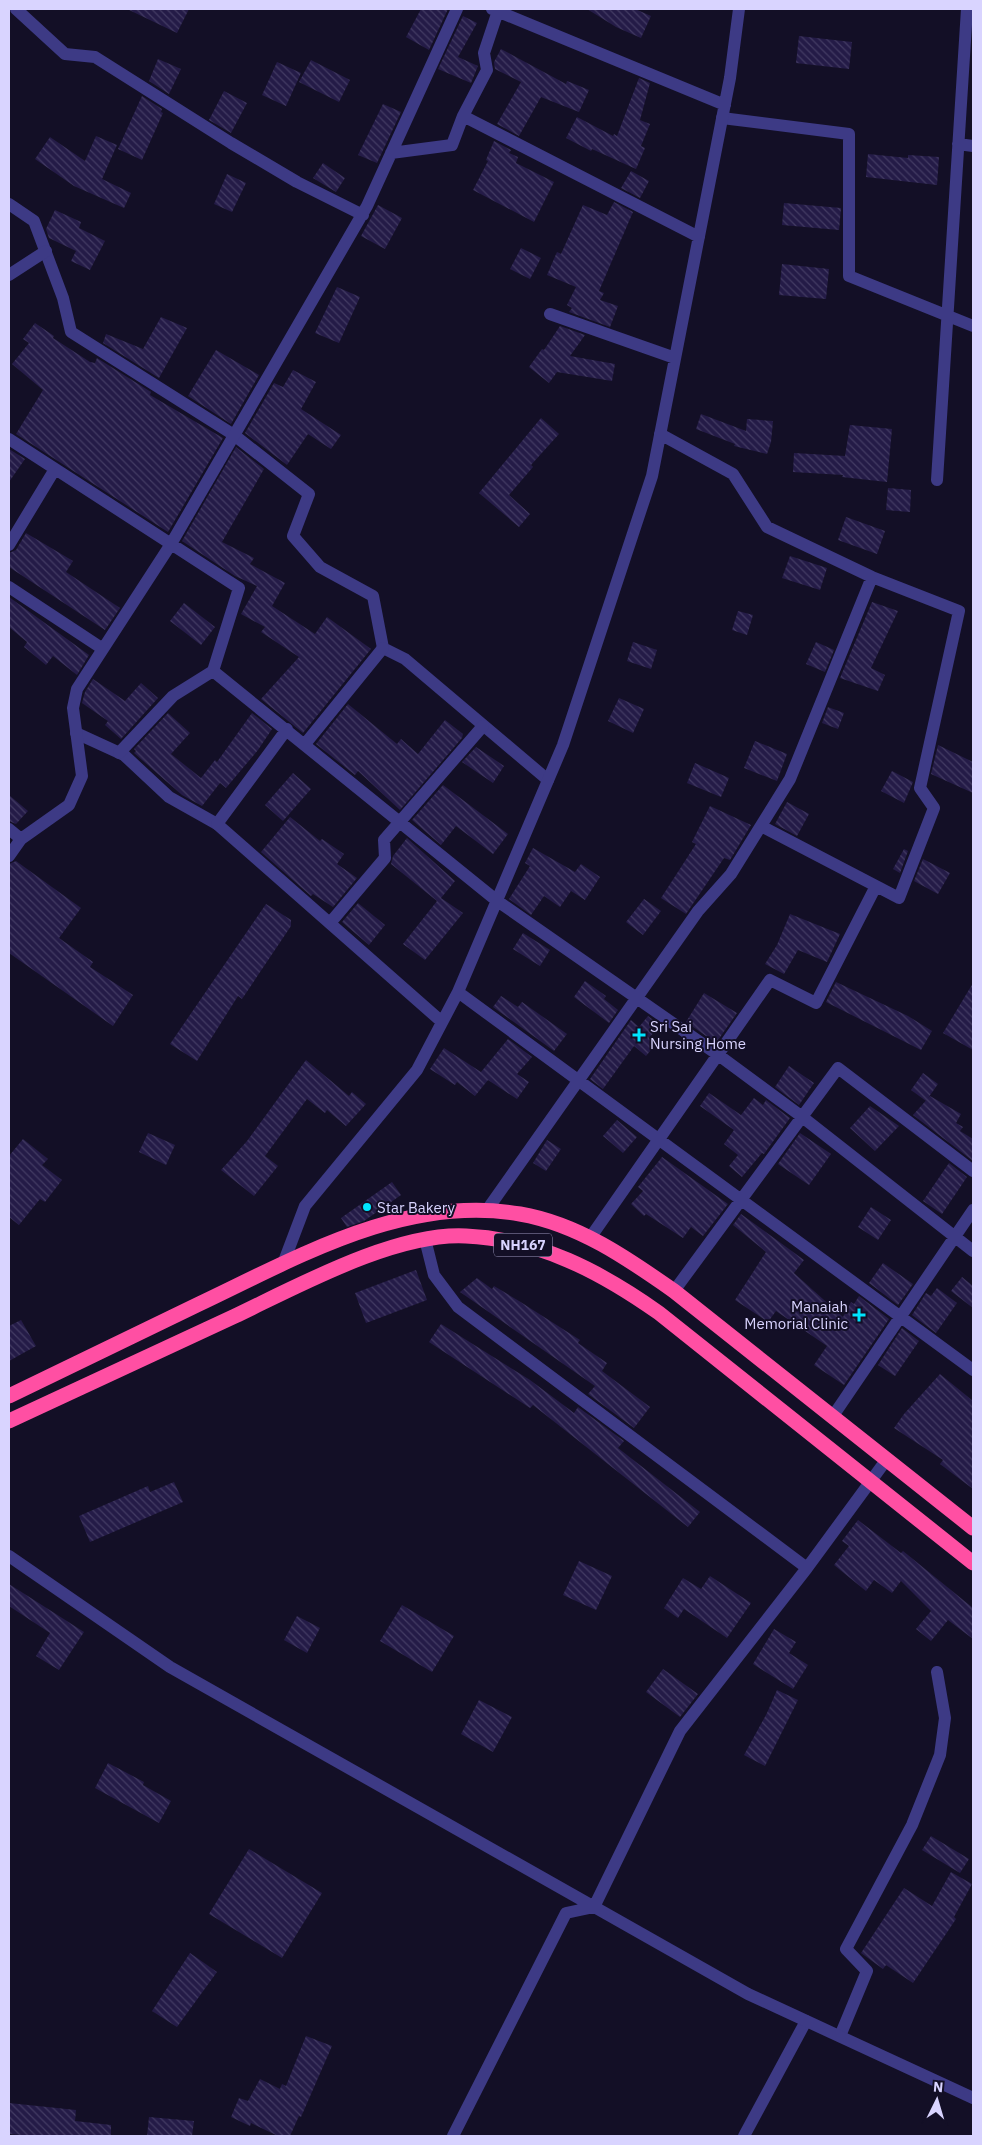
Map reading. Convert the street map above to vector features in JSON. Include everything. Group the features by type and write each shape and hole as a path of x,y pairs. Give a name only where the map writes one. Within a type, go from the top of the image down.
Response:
{"highway":[{"name":"NH167","path":"9,1396 283,1264 381,1224 419,1216 487,1210 521,1214 558,1223 632,1261 674,1291 973,1528"},
{"name":"NH167","path":"9,1421 345,1266 384,1250 425,1239 464,1235 505,1240 550,1252 591,1269 659,1313 973,1563"},
{"path":"148,1328 159,1351"}],"street":[{"path":"16,9 65,54 94,57 231,144 297,182 362,214"},
{"path":"9,856 21,839 69,805 82,776 73,708 77,689 171,544 362,214 457,9"},
{"path":"283,1264 305,1206 417,1070 458,992 563,745 652,476 723,112 739,9"},
{"path":"937,480 967,9"},
{"path":"391,153 452,144 463,116 487,70 484,54 495,10 723,112 850,134 849,276 973,326"},
{"path":"463,116 699,237"},
{"path":"958,144 973,146"},
{"path":"9,204 34,221 63,298 71,332 234,435 308,494 293,536 320,567 372,596 383,648 405,660 548,780"},
{"path":"9,275 46,251"},
{"path":"550,314 675,358"},
{"path":"660,434 733,474 767,528 872,577 959,611 920,788 934,808 899,898 761,826"},
{"path":"9,439 239,588 213,671 173,696 119,753"},
{"path":"9,545 56,470"},
{"path":"487,1210 698,911 730,874 790,779 872,577"},
{"path":"9,588 103,649"},
{"path":"305,744 383,648"},
{"path":"213,671 496,900 717,1054 801,1116 973,1251"},
{"path":"330,924 384,858 384,840 482,726"},
{"path":"217,824 287,729"},
{"path":"76,732 119,753 169,797 217,824 442,1022"},
{"path":"9,829 21,839"},
{"path":"590,1238 770,980 816,1002 876,886"},
{"path":"458,992 973,1370"},
{"path":"674,1291 838,1068 973,1171"},
{"path":"833,1416 973,1210"},
{"path":"425,1239 434,1275 458,1307 806,1568"},
{"path":"594,1907 680,1731 806,1568 887,1459"},
{"path":"9,1556 170,1667 748,1994 973,2098"},
{"path":"840,2036 867,1971 846,1949 912,1825 940,1755 945,1718 937,1672"},
{"path":"453,2136 566,1913 594,1907"},
{"path":"744,2136 806,2021"}],"building":[{"path":"127,9 189,9 177,33"},
{"path":"421,9 448,9 429,50 406,37"},
{"path":"587,9 635,9 651,16 641,38 616,27"},
{"path":"463,16 477,23 458,57 478,66 471,83 438,69"},
{"path":"799,36 852,42 849,69 796,63"},
{"path":"501,49 566,84 567,81 589,90 579,112 541,97 519,136 497,124 521,82 495,69 494,62"},
{"path":"158,59 181,69 169,94 149,81"},
{"path":"311,60 350,80 339,102 299,82"},
{"path":"277,62 301,73 286,106 262,95"},
{"path":"639,78 650,83 640,120 650,124 641,146 645,148 636,169 592,149 591,151 566,138 577,117 613,136 614,134 617,136"},
{"path":"224,91 247,103 231,133 209,120"},
{"path":"142,96 162,109 161,112 163,113 142,160 118,149"},
{"path":"383,104 401,112 377,163 358,155"},
{"path":"96,136 117,145 102,179 131,193 124,208 74,186 35,159 50,137 85,161"},
{"path":"494,141 511,150 509,153 518,157 516,163 554,182 534,222 473,190 488,161 486,160"},
{"path":"868,154 908,158 908,155 939,157 937,185 866,177"},
{"path":"323,163 345,178 336,192 313,178"},
{"path":"631,171 649,181 640,198 621,188"},
{"path":"227,174 246,183 232,212 214,204"},
{"path":"614,202 633,212 599,291 604,293 600,300 618,306 610,327 569,312 572,308 567,305 576,287 547,275 557,252 561,254 583,205 607,215"},
{"path":"784,203 841,208 839,230 782,225"},
{"path":"378,205 402,218 385,249 361,236"},
{"path":"55,210 81,222 79,228 105,241 90,270 71,261 76,251 49,238 46,229"},
{"path":"521,248 541,258 530,279 510,269"},
{"path":"782,264 829,269 826,299 779,295"},
{"path":"337,287 360,297 339,343 315,333"},
{"path":"161,317 187,328 159,378 103,343 106,334 143,349"},
{"path":"35,323 54,336 53,338 90,362 95,363 97,358 151,392 150,395 223,438 168,532 16,434 43,390 12,364 29,343 23,339"},
{"path":"560,326 585,335 570,356 615,364 612,381 557,372 549,383 529,367 542,349 544,350"},
{"path":"216,350 259,375 231,424 188,396"},
{"path":"293,370 316,382 301,409 341,435 331,449 308,434 287,465 245,433 274,383 283,387"},
{"path":"701,414 746,431 747,419 773,421 771,442 767,454 734,446 735,444 696,429"},
{"path":"541,418 559,434 531,465 533,467 509,495 530,514 519,527 479,493"},
{"path":"850,425 892,429 887,482 842,477 843,475 793,472 794,453 845,456"},
{"path":"236,447 264,469 222,542 254,558 250,564 285,583 272,606 315,634 327,617 371,649 303,733 261,699 299,657 261,632 265,627 241,614 257,586 235,576 182,541"},
{"path":"9,449 25,459 9,482"},
{"path":"888,488 911,490 910,512 886,510"},
{"path":"846,517 885,531 877,554 838,540"},
{"path":"26,533 73,561 66,572 120,608 105,630 9,567 9,553 16,550"},
{"path":"790,556 827,568 820,590 782,578"},
{"path":"9,597 89,655 77,675 53,656 46,665 24,647 27,642 9,627"},
{"path":"872,602 898,611 871,668 885,675 878,691 840,678"},
{"path":"184,603 215,627 201,645 170,621"},
{"path":"738,611 753,615 747,635 732,630"},
{"path":"633,642 657,650 651,669 627,661"},
{"path":"816,642 834,650 825,672 806,664"},
{"path":"93,679 125,701 141,683 158,698 121,739 105,725 108,721 82,703 85,692"},
{"path":"619,698 644,709 633,733 608,721"},
{"path":"348,704 397,744 401,739 418,754 445,720 463,734 462,738 400,810 358,771 355,775 316,744"},
{"path":"828,707 844,713 838,729 822,723"},
{"path":"168,713 190,733 171,754 201,778 215,760 217,762 252,713 272,729 258,750 226,788 220,783 202,806 182,795 134,753 136,751 134,749"},
{"path":"755,741 787,754 777,781 744,768"},
{"path":"938,745 973,762 973,793 931,774"},
{"path":"476,747 504,766 493,783 462,762"},
{"path":"695,763 729,778 721,797 687,783"},
{"path":"892,771 913,782 904,803 881,791"},
{"path":"293,773 311,789 283,821 265,805"},
{"path":"443,785 508,834 493,854 456,826 441,845 412,820"},
{"path":"9,795 28,811 16,824 9,821"},
{"path":"787,802 809,814 797,836 775,824"},
{"path":"710,806 751,825 730,860 724,858 686,914 661,898 696,844 692,842"},
{"path":"290,817 320,841 322,839 344,854 337,864 357,878 333,907 313,894 311,896 261,852"},
{"path":"407,838 455,881 441,898 463,913 425,960 403,944 437,901 391,864 393,856"},
{"path":"533,848 575,872 581,864 600,877 585,900 571,891 560,907 544,896 531,915 509,899 530,866 525,863"},
{"path":"904,849 908,851 900,873 893,869"},
{"path":"923,859 950,873 938,894 914,881"},
{"path":"16,861 81,908 59,938 93,962 90,967 133,995 113,1026 9,953 9,864"},
{"path":"644,899 661,911 643,935 626,922"},
{"path":"358,903 385,925 369,945 342,922"},
{"path":"266,904 291,920 291,926 242,999 238,996 197,1061 170,1044"},
{"path":"790,914 840,934 827,962 798,950 784,974 765,964 777,945"},
{"path":"523,933 550,950 540,966 513,949"},
{"path":"585,981 606,996 604,999 618,1010 609,1023 574,997"},
{"path":"836,982 908,1016 932,1031 921,1050 826,1002"},
{"path":"973,983 973,1050 943,1033"},
{"path":"704,993 737,1013 716,1043 686,1022"},
{"path":"501,996 518,1007 522,1002 567,1034 554,1051 493,1007"},
{"path":"648,1016 660,1025 649,1038 656,1044 646,1056 634,1046 603,1089 590,1079 631,1020 639,1027"},
{"path":"508,1039 532,1057 517,1074 529,1082 517,1099 488,1080 475,1096 457,1082 455,1085 430,1069 444,1048 481,1072"},
{"path":"306,1060 349,1096 352,1092 366,1104 346,1126 327,1110 325,1113 307,1099 265,1156 278,1166 254,1196 221,1170 247,1141"},
{"path":"789,1066 814,1083 799,1105 775,1087"},
{"path":"923,1073 938,1084 926,1101 911,1090"},
{"path":"709,1093 741,1115 754,1098 763,1105 766,1100 790,1118 764,1154 762,1153 742,1177 729,1166 738,1155 724,1144 734,1130 700,1106"},
{"path":"930,1096 961,1114 956,1123 963,1127 960,1131 973,1139 973,1161 913,1115"},
{"path":"870,1106 899,1126 875,1151 850,1128"},
{"path":"617,1120 637,1137 623,1153 603,1136"},
{"path":"148,1133 175,1145 166,1165 139,1152"},
{"path":"800,1133 831,1154 809,1185 778,1164"},
{"path":"23,1139 48,1159 42,1165 62,1180 45,1202 40,1199 19,1225 9,1217 9,1156"},
{"path":"547,1140 561,1149 546,1171 533,1163"},
{"path":"662,1157 728,1204 703,1236 691,1227 683,1238 646,1214 644,1216 631,1204 643,1191 638,1187"},
{"path":"949,1163 967,1177 942,1214 923,1201"},
{"path":"392,1182 401,1195 364,1221 347,1227 341,1218"},
{"path":"871,1207 891,1220 878,1240 858,1227"},
{"path":"741,1214 804,1260 794,1273 843,1317 851,1302 854,1304 859,1296 889,1319 844,1385 814,1365 827,1346 776,1311 768,1322 735,1300 766,1252 733,1225"},
{"path":"883,1263 913,1284 898,1305 869,1283"},
{"path":"416,1270 427,1300 366,1323 355,1293"},
{"path":"962,1277 973,1286 973,1308 951,1291"},
{"path":"477,1278 492,1289 494,1286 519,1301 580,1340 578,1343 607,1363 602,1371 650,1407 634,1428 588,1394 595,1386 460,1292"},
{"path":"937,1288 957,1303 936,1333 912,1315 926,1293 931,1296"},
{"path":"21,1320 36,1346 9,1361 9,1326"},
{"path":"441,1324 530,1380 574,1413 578,1407 624,1441 618,1448 700,1512 688,1527 533,1405 530,1408 429,1342"},
{"path":"902,1328 919,1341 895,1376 878,1365"},
{"path":"940,1374 973,1401 973,1489 940,1464 943,1460 894,1428"},
{"path":"174,1482 183,1502 90,1542 79,1516 148,1486 150,1492"},
{"path":"858,1520 901,1553 903,1551 973,1608 973,1639 948,1620 931,1641 916,1629 931,1611 901,1581 892,1593 874,1580 866,1591 834,1565 849,1546 842,1541"},
{"path":"579,1561 612,1576 596,1610 563,1595"},
{"path":"710,1576 751,1603 727,1638 684,1609 678,1618 664,1608 683,1578 701,1589"},
{"path":"9,1584 84,1632 59,1670 36,1656 50,1633 9,1606"},
{"path":"402,1605 454,1636 432,1672 380,1641"},
{"path":"297,1616 320,1628 307,1653 284,1640"},
{"path":"774,1629 796,1642 789,1653 808,1665 793,1689 753,1664"},
{"path":"663,1669 698,1694 680,1717 646,1692"},
{"path":"777,1690 798,1700 765,1766 744,1755"},
{"path":"479,1700 512,1717 493,1752 461,1734"},
{"path":"108,1763 144,1782 143,1785 171,1801 159,1823 95,1788"},
{"path":"931,1836 969,1859 960,1873 922,1850"},
{"path":"249,1849 322,1893 282,1958 209,1914"},
{"path":"951,1872 972,1884 954,1917 956,1919 913,1983 886,1965 883,1969 861,1953 904,1888 932,1906"},
{"path":"190,1953 217,1972 177,2027 152,2011"},
{"path":"306,2036 332,2046 301,2117 299,2116 290,2136 278,2136 251,2123 250,2126 231,2117 239,2098 248,2101 260,2079 280,2089 282,2084 286,2086"},
{"path":"9,2103 76,2110 75,2121 111,2125 111,2136 34,2136 9,2134"},
{"path":"149,2117 194,2121 192,2136 147,2136"}],"place":[{"name":"Sri Sai Nursing Home","path":"639,1035"},
{"name":"Star Bakery","path":"367,1207"},
{"name":"Manaiah Memorial Clinic","path":"859,1315"}]}
